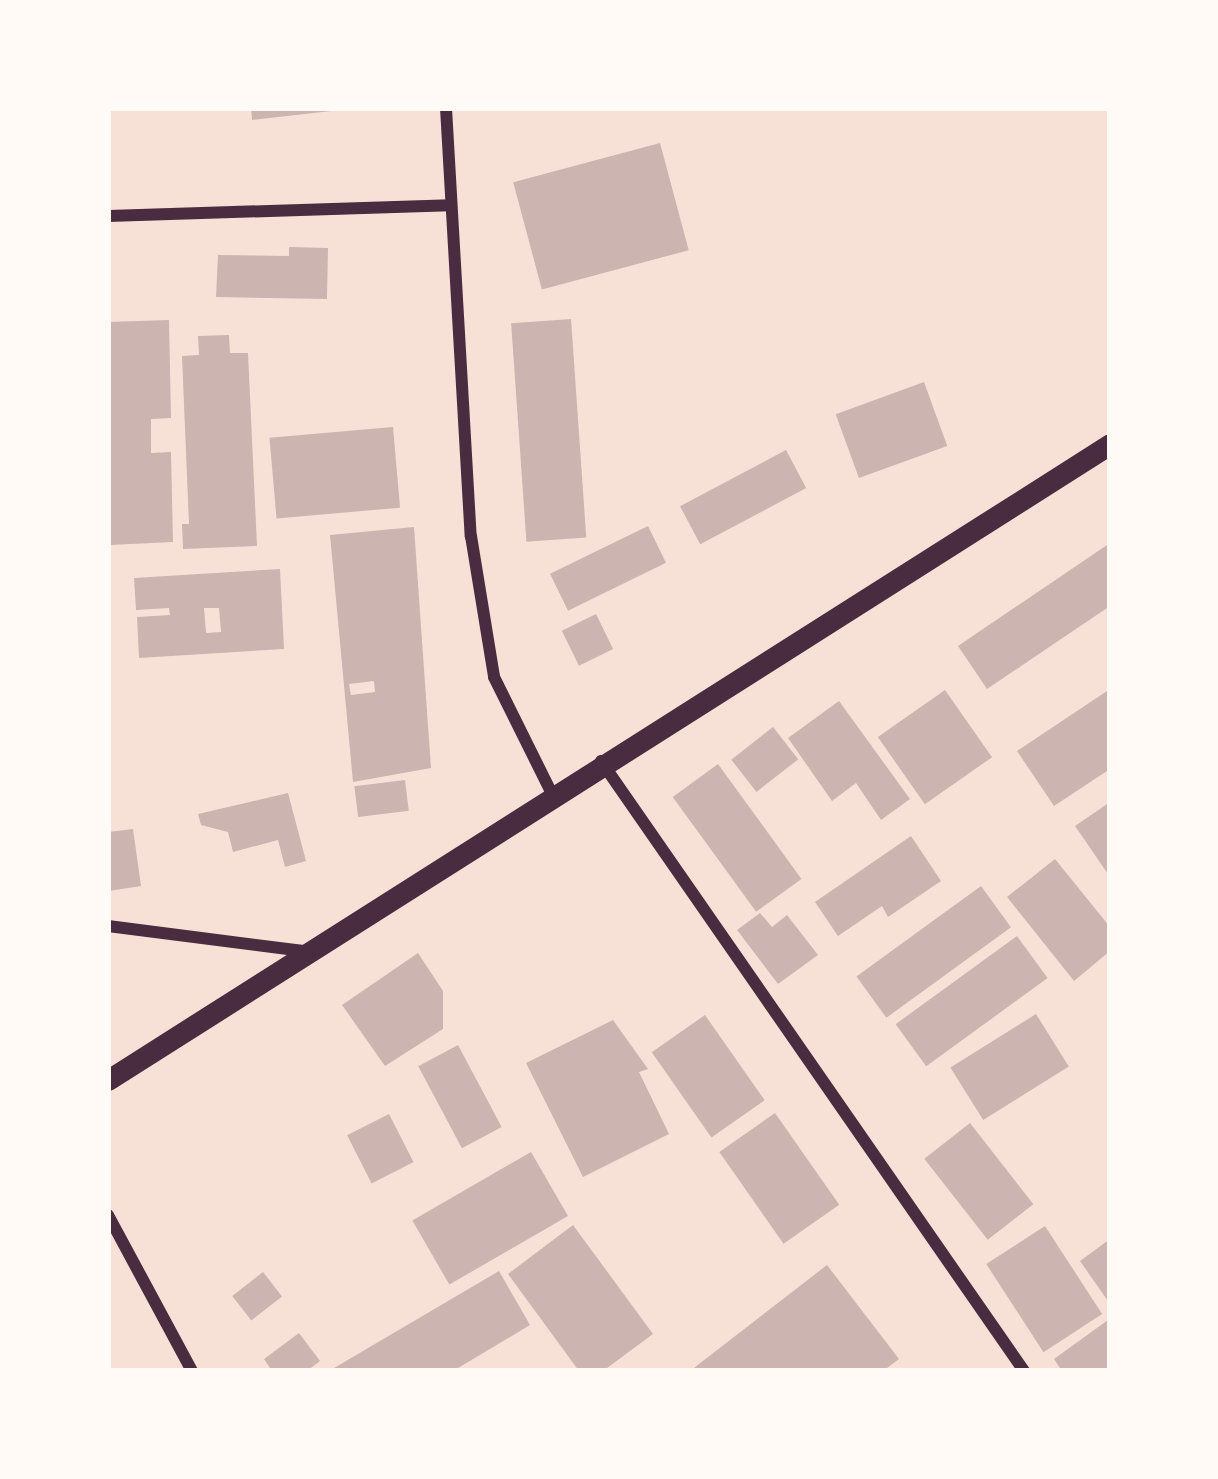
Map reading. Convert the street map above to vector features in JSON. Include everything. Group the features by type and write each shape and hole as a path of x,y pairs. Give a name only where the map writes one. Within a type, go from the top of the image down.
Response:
{"street":[{"path":"446,108 471,536 494,677 553,796"},
{"path":"108,216 450,205"},
{"path":"108,1080 601,761 1110,443"},
{"path":"601,761 1024,1371"},
{"path":"108,926 303,951"},
{"path":"108,1214 192,1371"}],"building":[{"path":"251,108 331,108 331,111 252,120"},
{"path":"660,143 689,250 542,290 513,182"},
{"path":"289,247 328,248 327,299 216,297 218,255 289,256"},
{"path":"571,319 586,537 526,542 511,323"},
{"path":"169,320 171,418 151,419 151,453 171,452 173,542 110,545 108,322"},
{"path":"229,335 230,353 248,353 257,546 183,549 182,524 189,524 182,356 199,355 198,336"},
{"path":"924,382 947,446 859,478 836,414"},
{"path":"393,427 400,508 277,518 269,438"},
{"path":"786,450 806,488 700,544 680,506"},
{"path":"648,526 666,563 568,611 550,574"},
{"path":"414,527 431,768 353,782 330,535","holes":["374,681 375,692 351,695 349,684"]},
{"path":"1110,543 1110,606 987,689 958,646"},
{"path":"280,569 284,649 139,658 137,617 170,615 169,608 136,610 134,578","holes":["204,608 219,608 221,632 206,633"]},
{"path":"596,614 613,649 579,666 562,631"},
{"path":"1110,689 1110,769 1054,806 1017,751"},
{"path":"945,690 992,757 925,804 878,737"},
{"path":"839,701 910,799 881,820 856,783 832,801 788,738"},
{"path":"773,727 798,759 756,792 731,760"},
{"path":"718,764 801,879 756,912 673,797"},
{"path":"405,780 409,811 358,817 354,786"},
{"path":"288,793 306,861 285,867 278,840 233,852 228,832 201,825 198,814"},
{"path":"1110,802 1110,877 1075,826"},
{"path":"133,829 141,886 109,891 108,832"},
{"path":"911,836 941,881 888,917 882,906 838,936 815,902"},
{"path":"1055,859 1110,927 1110,951 1074,981 1007,897"},
{"path":"981,886 1011,927 886,1018 856,977"},
{"path":"760,913 772,927 787,915 818,955 778,984 737,930"},
{"path":"1017,936 1048,978 926,1066 896,1024"},
{"path":"418,953 443,991 443,1029 385,1066 342,1005"},
{"path":"1036,1014 1069,1067 983,1120 950,1068"},
{"path":"705,1015 765,1100 711,1137 652,1052"},
{"path":"613,1020 648,1069 639,1072 669,1134 583,1177 526,1063"},
{"path":"458,1045 502,1127 462,1148 418,1066"},
{"path":"775,1113 839,1205 784,1244 719,1152"},
{"path":"389,1114 414,1162 372,1183 347,1135"},
{"path":"970,1123 1033,1204 988,1240 924,1159"},
{"path":"531,1152 568,1216 449,1285 412,1220"},
{"path":"573,1225 653,1334 603,1371 579,1371 508,1274"},
{"path":"1045,1226 1102,1314 1043,1352 986,1264"},
{"path":"1110,1239 1110,1304 1080,1261"},
{"path":"827,1265 899,1359 883,1371 690,1371"},
{"path":"499,1271 530,1325 453,1371 329,1371"},
{"path":"263,1272 282,1296 251,1320 232,1296"},
{"path":"1108,1320 1110,1371 1062,1371 1054,1359"},
{"path":"299,1333 320,1361 307,1371 272,1371 264,1359"}]}
